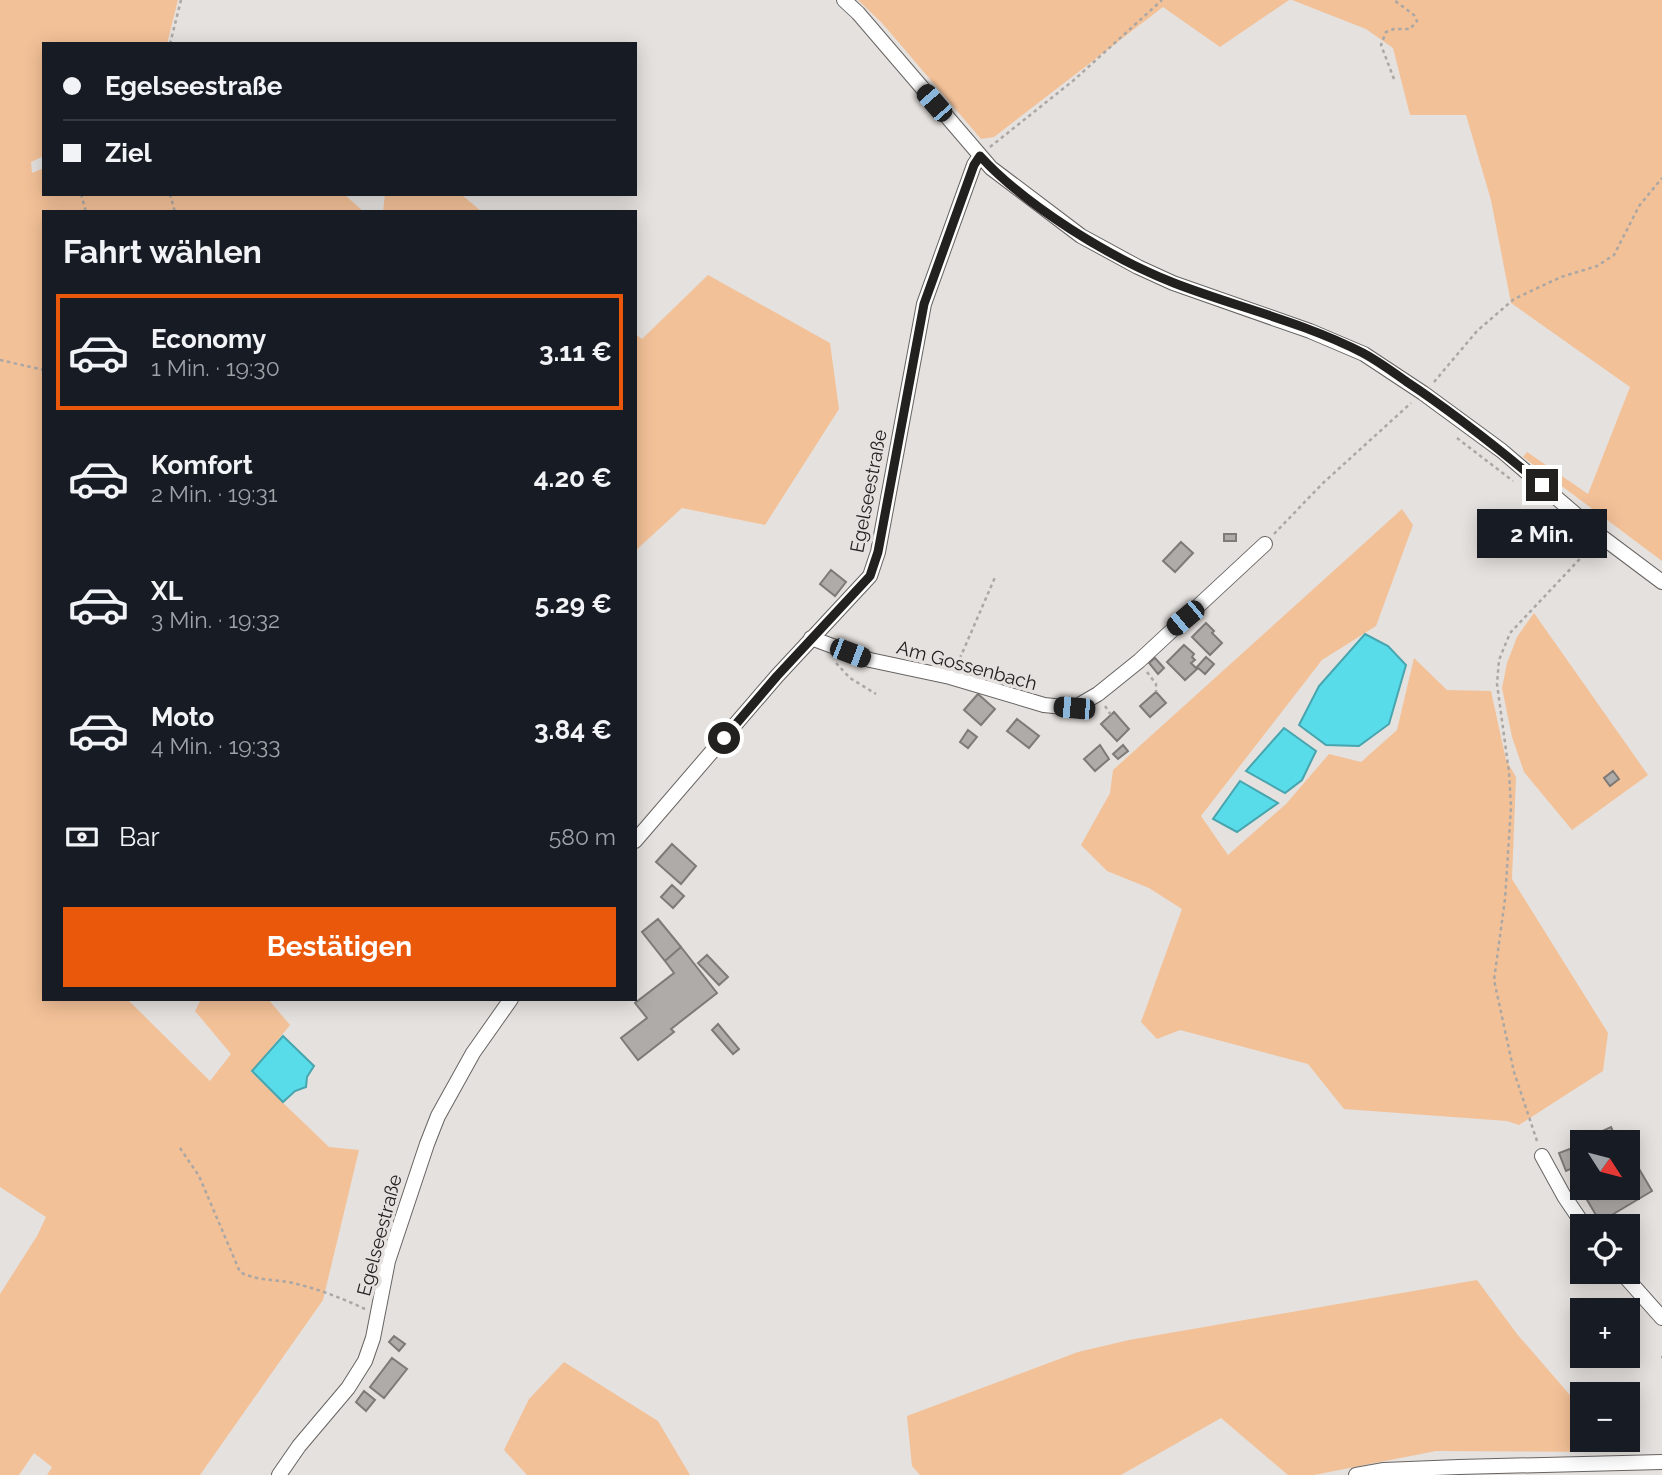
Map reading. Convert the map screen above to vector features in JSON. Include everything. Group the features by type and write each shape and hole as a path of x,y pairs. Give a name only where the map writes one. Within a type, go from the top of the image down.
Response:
{"street":[{"path":"844,0 991,168 1041,208 1109,252 1173,283 1310,331 1364,354 1502,451 1602,537 1662,582"},
{"name":"Egelseestraße","path":"637,839 811,638 870,576 924,304 974,165 980,156"},
{"name":"Am Gossenbach","path":"811,638 870,660 950,677 1044,705 1074,708 1098,694 1139,661 1265,544"},
{"name":"Egelseestraße","path":"279,1475 299,1446 348,1388 365,1361 378,1314 388,1261 416,1172 438,1116 473,1053 510,1001"},
{"path":"1542,1156 1577,1214"},
{"path":"1632,1284 1662,1318"},
{"path":"1356,1475 1384,1470 1662,1462"}],"path":[{"path":"170,42 181,0"},
{"path":"1152,0 1156,5"},
{"path":"980,156 1074,80 1162,0"},
{"path":"1394,0 1414,15 1417,21 1410,29 1386,32 1381,45 1394,79"},
{"path":"1434,383 1477,331 1514,299 1561,277 1597,266 1614,255 1639,206 1662,178"},
{"path":"0,360 42,370"},
{"path":"1265,544 1322,484 1412,402"},
{"path":"1454,435 1516,484"},
{"path":"1532,1127 1514,1072 1494,980 1505,899 1511,807 1497,684 1499,660 1510,633 1591,547 1583,540"},
{"path":"950,677 996,575"},
{"path":"1139,661 1156,684 1156,692"},
{"path":"835,662 850,678 876,694"},
{"path":"180,1148 199,1176 240,1272 253,1279 291,1283 330,1293 378,1314"}],"shaded area":[{"path":"0,0 178,0 168,42 42,42 42,157 31,162 32,173 42,169 42,196 346,196 362,210 42,210 42,1001 129,1001 210,1081 231,1054 195,1011 200,1001 270,1001 290,1025 251,1072 329,1147 359,1150 323,1300 200,1475 47,1475 52,1467 34,1453 19,1475 0,1475 0,1294 46,1217 0,1187"},
{"path":"858,0 1289,0 1220,47 1163,7 994,137 981,139 882,23"},
{"path":"1292,0 1662,0 1662,561 1523,457 1527,452 1588,494 1630,387 1511,303 1491,200 1466,115 1410,115 1393,48 1366,29"},
{"path":"385,196 463,196 480,210 383,210"},
{"path":"708,275 830,343 839,409 765,525 682,508 637,549 637,335 642,339"},
{"path":"1402,509 1413,525 1376,626 1322,660 1201,816 1228,855 1286,804 1329,754 1361,762 1397,730 1414,658 1447,690 1491,691 1506,760 1516,777 1512,879 1608,1033 1603,1071 1519,1125 1507,1121 1344,1109 1308,1064 1180,1030 1157,1039 1141,1022 1182,909 1149,888 1107,871 1081,845 1110,793 1113,770"},
{"path":"1534,613 1648,775 1572,830 1524,772 1512,737 1502,688 1507,663 1517,637"},
{"path":"1477,1280 1517,1334 1570,1395 1570,1452 1436,1451 1314,1475 1288,1475 1221,1418 1121,1475 920,1475 912,1466 907,1416 1078,1352 1129,1340"},
{"path":"564,1362 658,1421 690,1475 527,1475 504,1450 529,1399"}],"water":[{"path":"1365,634 1388,646 1406,665 1389,724 1359,746 1326,745 1299,725 1319,686"},
{"path":"1284,728 1316,751 1302,780 1285,793 1246,771"},
{"path":"1240,781 1278,803 1237,832 1213,819"},
{"path":"283,1036 314,1066 307,1077 306,1087 295,1091 283,1102 252,1071"}],"building":[{"path":"1224,534 1236,534 1236,541 1224,541"},
{"path":"1181,542 1193,553 1175,572 1163,561"},
{"path":"831,570 846,582 835,596 820,584"},
{"path":"1206,623 1222,643 1210,655 1192,637"},
{"path":"1184,645 1194,654 1192,657 1195,660 1191,663 1197,669 1185,680 1167,662"},
{"path":"1206,657 1214,664 1205,674 1197,667"},
{"path":"1155,658 1164,668 1158,674 1149,663"},
{"path":"1156,692 1166,703 1150,717 1140,706"},
{"path":"978,694 995,709 981,725 964,710"},
{"path":"1114,712 1129,729 1117,741 1101,724"},
{"path":"1017,719 1039,736 1029,748 1007,731"},
{"path":"968,730 977,737 968,748 960,742"},
{"path":"1100,745 1109,759 1095,771 1084,759"},
{"path":"1123,745 1128,751 1118,759 1113,754"},
{"path":"1613,771 1619,779 1610,786 1604,778"},
{"path":"672,844 696,866 681,884 656,862"},
{"path":"672,885 684,896 673,908 661,897"},
{"path":"658,919 681,947 665,961 642,932"},
{"path":"681,947 717,993 671,1029 674,1032 638,1060 621,1038 647,1018 635,1003 674,973 665,961"},
{"path":"707,955 728,977 719,985 698,963"},
{"path":"718,1024 739,1049 733,1054 712,1030"},
{"path":"1570,1149 1570,1169 1566,1171 1559,1153"},
{"path":"1640,1171 1652,1191 1640,1198"},
{"path":"1587,1200 1637,1200 1613,1214 1595,1214"},
{"path":"394,1336 405,1344 399,1351 389,1342"},
{"path":"392,1358 407,1369 384,1398 370,1387"},
{"path":"364,1391 375,1400 366,1411 356,1402"}],"route":[{"path":"724,738 811,638 870,576 878,552 924,304 974,165 980,156 1041,208 1081,236 1138,267 1173,283 1310,331 1364,354 1443,407 1542,485"}]}
